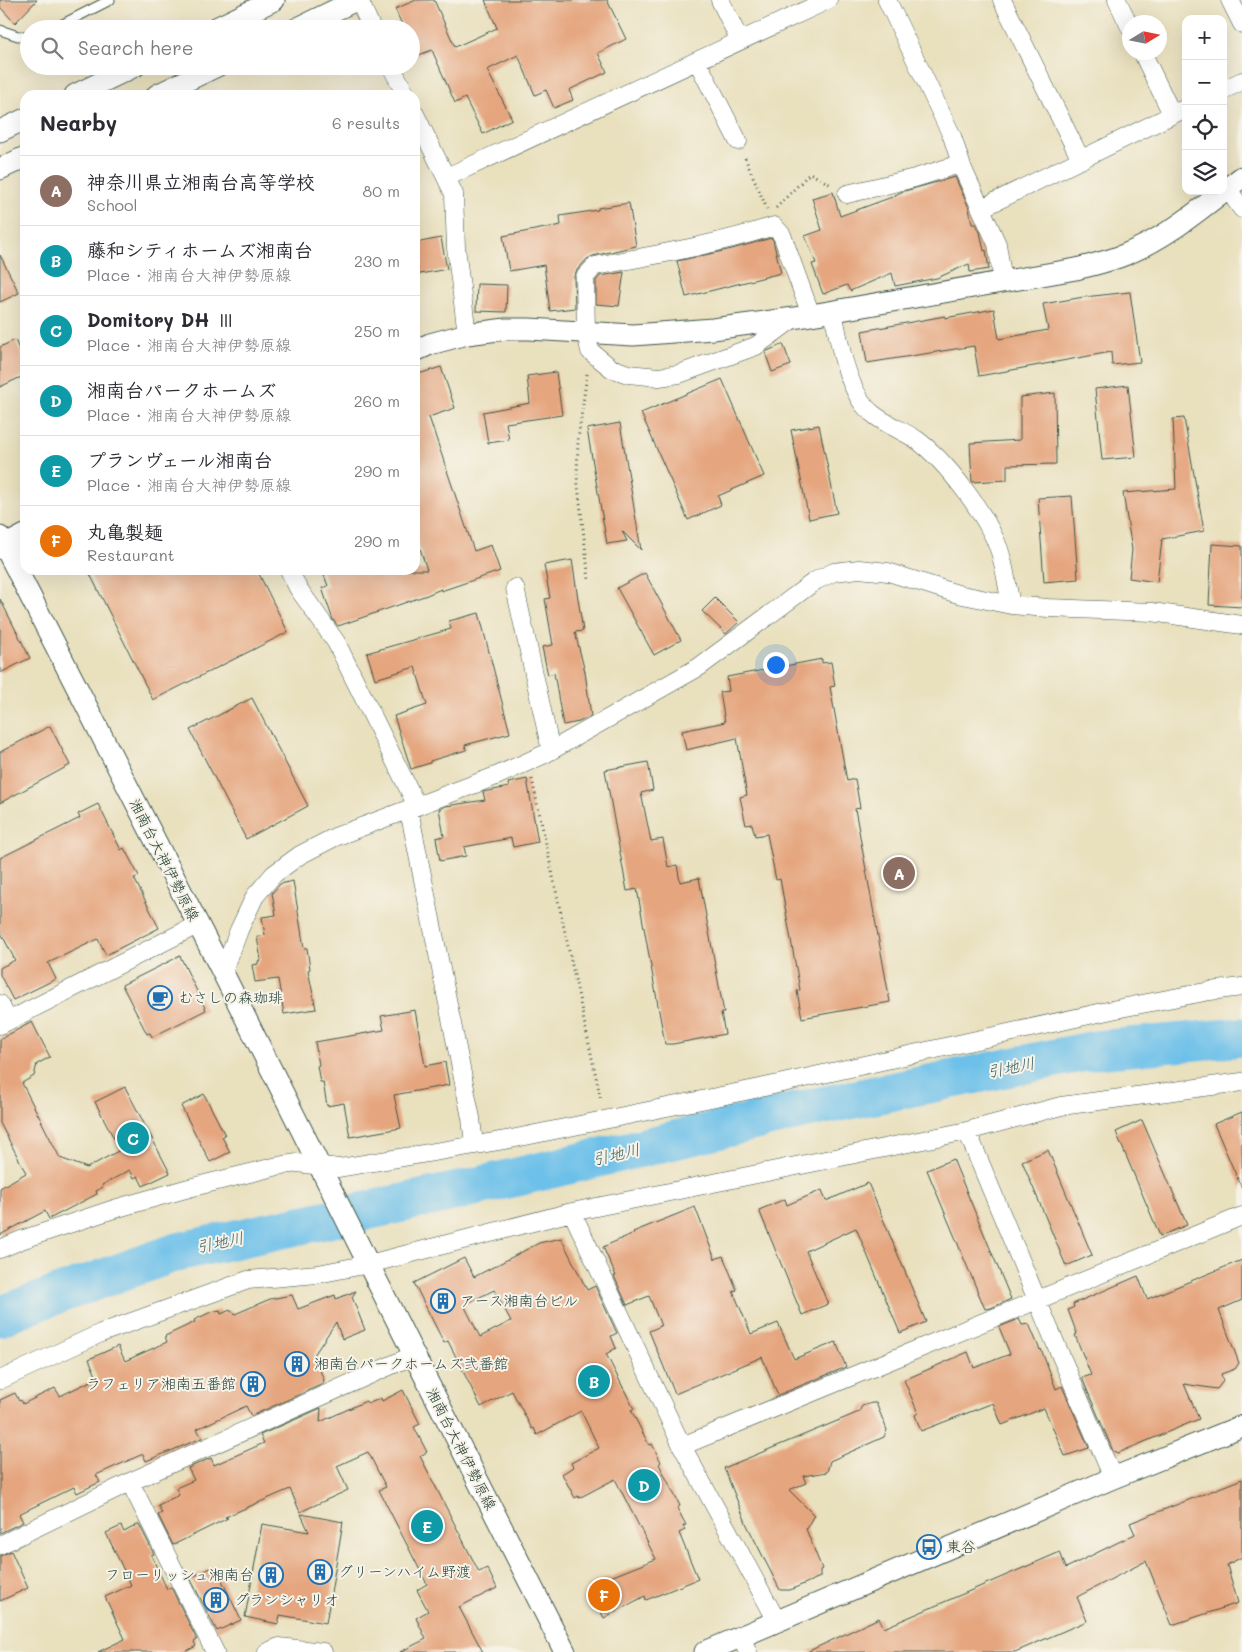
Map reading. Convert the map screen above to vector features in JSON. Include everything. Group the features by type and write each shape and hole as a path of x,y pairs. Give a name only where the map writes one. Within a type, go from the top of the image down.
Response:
{"street":[{"path":"233,20 274,0"},
{"path":"315,20 358,0 368,20"},
{"path":"720,0 740,41"},
{"path":"447,177 828,0"},
{"path":"887,0 952,136 962,167 997,244 1003,282"},
{"path":"1002,0 1081,160"},
{"path":"1116,0 1124,15"},
{"path":"1230,0 1242,24"},
{"path":"982,208 1179,111 1147,60"},
{"path":"697,61 738,141"},
{"path":"85,90 116,75"},
{"path":"167,90 198,75"},
{"path":"396,75 403,90"},
{"path":"1227,88 1242,80"},
{"path":"0,131 20,121"},
{"path":"420,124 454,194 456,248 467,334"},
{"path":"0,169 20,159"},
{"path":"847,194 915,178 954,166 962,167"},
{"path":"420,349 467,334 506,329 521,329 588,342 833,311 1084,267 1125,255 1171,231 1235,182 1242,210"},
{"path":"774,226 782,234 802,316 756,346 679,374 660,377 628,374 611,368 588,342 585,277 595,266 711,244 774,226"},
{"path":"833,311 843,359 862,403 874,414 917,440 930,451 965,492 990,530 1000,550 1011,605"},
{"path":"2,543 20,537"},
{"name":"湘南台大神伊勢原線","path":"2,543 197,925 223,972 368,1264 565,1652"},
{"path":"223,972 239,930 255,896 274,874 300,854 335,837 496,776 551,751 699,668 814,581 834,572 859,569 888,572 958,594 1011,605 1152,612 1242,624"},
{"path":"292,575 298,588 336,642 412,808 411,820 471,1118 474,1145"},
{"path":"515,588 551,751"},
{"path":"0,1004 4,1023 197,925"},
{"path":"0,1249 21,1240 114,1209 278,1166 297,1163 324,1174 339,1168 474,1145 760,1088 1120,1008 1242,987"},
{"path":"0,1380 101,1333 248,1280 318,1274 368,1264 572,1212 968,1131 1061,1106 1242,1082"},
{"path":"968,1131 1113,1478"},
{"path":"572,1212 682,1446 777,1621"},
{"path":"682,1446 1242,1216"},
{"path":"0,1545 130,1482 414,1355"},
{"path":"705,1652 744,1644 777,1621 1113,1478 1242,1426"},
{"path":"130,1482 215,1652"},
{"path":"267,1652 279,1647 323,1652"}],"lane":[{"path":"71,20 110,0"},
{"path":"0,30 20,36"}],"path":[{"path":"738,141 774,226"},
{"path":"774,226 774,210 810,173"},
{"path":"588,342 578,440 577,477 589,580"},
{"path":"528,761 605,1120"}],"building":[{"path":"0,0 37,0 15,23 0,7"},
{"path":"416,0 434,0 455,47 497,28 485,0 607,0 626,39 598,53 607,72 569,90 573,100 554,108 546,90 535,95 518,55 487,70 512,119 483,134 465,98 455,103 432,50 420,54 420,20 400,20 395,9"},
{"path":"955,177 969,208 972,224 976,224 980,232 984,251 986,250 989,269 970,272 969,264 937,278 895,286 892,273 850,291 847,285 823,294 812,264 816,263 805,236 822,230 812,198 833,192 840,216 895,196 901,192"},
{"path":"629,203 636,246 587,259 574,276 575,308 550,311 544,265 509,271 503,236 561,225 560,216"},
{"path":"441,238 447,269 420,274 420,242"},
{"path":"771,238 781,273 686,297 677,261"},
{"path":"0,255 19,293 0,302"},
{"path":"624,272 619,306 596,304 596,281 600,276"},
{"path":"477,284 507,285 506,312 476,311"},
{"path":"1130,292 1140,362 1112,365 1111,352 979,376 974,346 867,363 862,331 994,309 999,339 1048,330 1043,304"},
{"path":"15,340 20,352 20,377 0,387 0,347"},
{"path":"783,344 791,365 772,372 765,352"},
{"path":"441,367 455,408 429,417 474,551 491,545 500,571 441,591 441,589 338,626 333,620 322,588 328,586 324,575 420,575 420,570 427,570 420,548 420,373"},
{"path":"556,372 562,415 506,423 509,440 488,443 483,412 530,403 527,376"},
{"path":"722,379 764,476 718,496 721,505 688,520 641,413"},
{"path":"1128,385 1136,457 1102,460 1095,389"},
{"path":"1055,393 1056,464 1007,465 1007,480 972,482 970,443 1020,440 1020,397"},
{"path":"1184,418 1204,531 1162,539 1157,582 1129,578 1132,550 1123,493 1176,489 1173,419"},
{"path":"620,423 641,550 622,531 627,541 607,544 587,429"},
{"path":"819,425 837,513 809,519 791,430"},
{"path":"1072,496 1078,579 1044,582 1038,498"},
{"path":"1212,544 1242,546 1242,607 1209,605"},
{"path":"572,560 583,631 575,632 585,672 591,716 579,722 563,725 554,673 548,675 542,647 553,645 545,599 550,598 544,565"},
{"path":"645,573 681,640 654,655 617,588"},
{"path":"90,575 260,575 288,632 153,700"},
{"path":"715,598 739,622 726,634 702,611"},
{"path":"0,599 30,658 0,673"},
{"path":"479,613 510,733 465,745 466,750 411,769 394,716 427,705 415,667 375,679 367,653 451,629 449,621"},
{"path":"822,659 822,663 831,662 835,686 830,687 847,781 855,779 860,808 855,809 890,1002 802,1018 797,991 800,990 780,879 776,880 767,834 755,836 752,824 746,825 740,797 747,795 737,738 686,750 682,731 725,722 720,692 729,691 727,677"},
{"path":"252,698 308,806 246,839 190,730"},
{"path":"50,726 70,765 0,803 0,752"},
{"path":"648,762 653,790 641,793 651,841 663,839 668,867 677,865 680,882 699,878 724,1013 721,1013 725,1034 673,1044 665,1044 637,889 627,891 605,770"},
{"path":"527,779 538,842 513,847 511,838 464,847 466,856 440,861 436,838 444,836 439,809 446,806 485,800 483,792 509,787 508,783"},
{"path":"98,804 121,850 124,848 139,876 134,878 159,928 106,955 98,939 48,963 56,979 13,1000 0,975 0,968 15,960 0,931 0,858 80,818 78,814"},
{"path":"293,881 304,948 307,948 310,969 308,970 316,1009 284,1014 278,979 255,982 252,965 258,964 258,961 261,960 257,937 265,935 262,917 276,915 272,893 280,884"},
{"path":"180,956 206,1010 152,1037 150,1033 147,1034 122,985"},
{"path":"415,1010 425,1066 445,1062 449,1085 394,1095 401,1128 350,1137 344,1103 327,1106 323,1082 320,1082 317,1066 319,1065 315,1042 384,1030 381,1016"},
{"path":"32,1022 50,1057 37,1064 34,1076 22,1083 60,1158 87,1168 120,1150 95,1102 125,1087 170,1173 143,1186 138,1176 134,1178 130,1170 102,1185 103,1187 96,1191 97,1194 49,1219 45,1211 0,1235 0,1188 26,1173 0,1123 0,1039"},
{"path":"204,1094 225,1135 222,1137 230,1152 210,1162 181,1106"},
{"path":"1242,1112 1242,1189 1214,1124"},
{"path":"1142,1120 1187,1225 1160,1236 1116,1132"},
{"path":"1048,1150 1092,1255 1066,1266 1022,1161"},
{"path":"953,1159 1011,1299 991,1308 985,1309 927,1170"},
{"path":"868,1183 926,1322 900,1333 856,1228 806,1251 828,1304 802,1315 759,1210 785,1199 787,1205 822,1190 826,1201"},
{"path":"695,1207 715,1259 723,1256 737,1290 733,1291 751,1334 778,1323 794,1359 836,1342 846,1367 778,1395 762,1357 675,1394 649,1331 661,1326 649,1296 627,1305 603,1247 633,1232"},
{"path":"561,1238 587,1290 595,1286 617,1333 611,1336 616,1348 606,1354 634,1409 631,1410 649,1445 652,1444 661,1462 659,1464 680,1506 677,1508 686,1525 683,1526 685,1530 679,1533 698,1579 646,1600 645,1596 604,1618 588,1587 608,1577 656,1559 615,1479 579,1498 578,1496 575,1498 562,1474 573,1467 571,1463 599,1448 581,1411 537,1435 512,1391 481,1407 448,1341 444,1343 414,1283 464,1258 474,1277 539,1243","holes":["494,1290 511,1321 480,1337 464,1305"]},
{"path":"1242,1260 1242,1300 1219,1310 1239,1363 1235,1369 1221,1374 1223,1381 1217,1389 1184,1384 1199,1419 1118,1453 1113,1451 1082,1378 1091,1375 1075,1335 1077,1334 1068,1310 1074,1307 1073,1304 1138,1276 1147,1299"},
{"path":"356,1291 352,1297 365,1330 342,1339 336,1322 314,1355 324,1380 323,1384 251,1416 246,1406 197,1429 202,1438 146,1461 143,1454 96,1475 100,1482 77,1493 74,1487 19,1514 23,1522 0,1533 0,1400 15,1393 23,1404 55,1388 60,1396 97,1378 89,1359 118,1346 125,1361 167,1342 165,1336 211,1312 220,1310 221,1314 230,1310 235,1314 270,1299 292,1295 298,1309 335,1295 336,1299"},
{"path":"1019,1319 1022,1325 1029,1324 1056,1389 1062,1386 1089,1448 1065,1456 1044,1408 1002,1425 993,1403 921,1431 915,1415 918,1413 904,1380 968,1352 974,1368 1010,1354 999,1327"},
{"path":"403,1390 420,1424 414,1427 427,1452 420,1456 479,1572 487,1568 497,1588 459,1607 483,1652 400,1652 426,1639 416,1618 428,1611 417,1590 427,1584 379,1490 386,1487 368,1452 337,1466 348,1490 300,1512 290,1489 225,1517 228,1518 173,1545 158,1515 162,1513 158,1505 179,1495 176,1488 194,1480 188,1468 211,1458 214,1465 264,1443 260,1435 321,1408 320,1422 366,1401 368,1404 381,1398 382,1401"},
{"path":"876,1403 887,1430 884,1437 830,1461 827,1472 803,1476 806,1483 789,1490 814,1515 806,1529 822,1569 820,1570 820,1577 790,1590 780,1590 747,1525 724,1468 859,1412 862,1406"},
{"path":"1242,1479 1242,1557 1227,1565 1238,1603 1172,1625 1146,1561 1077,1597 1087,1621 1015,1652 807,1652 879,1618 884,1628 1060,1552 1066,1568 1135,1534 1130,1523"},
{"path":"301,1514 343,1522 326,1623 280,1615 278,1624 245,1617 262,1524 309,1532"},
{"path":"139,1524 154,1554 151,1555 167,1589 171,1587 197,1640 194,1642 196,1646 185,1652 98,1652 125,1639 105,1597 131,1585 106,1533 121,1526 124,1532"},
{"path":"11,1551 28,1588 0,1601 0,1556"},
{"name":"グランシャリオ","path":"215,1566 241,1620 217,1631 190,1578"}],"waterway":[{"name":"引地川","path":"0,1317 177,1252 453,1192 811,1108 1095,1050 1242,1037"}],"place":[{"name":"神奈川県立湘南台高等学校","path":"899,873"},
{"name":"むさしの森珈琲","path":"160,998"},
{"name":"Domitory DH Ⅲ","path":"133,1138"},
{"name":"アース湘南台ビル","path":"443,1301"},
{"name":"湘南台パークホームズ弐番館","path":"297,1364"},
{"name":"藤和シティホームズ湘南台","path":"594,1381"},
{"name":"ラフェリア湘南五番館","path":"253,1384"},
{"name":"湘南台パークホームズ","path":"644,1485"},
{"name":"プランヴェール湘南台","path":"427,1526"},
{"name":"東谷","path":"929,1547"},
{"name":"グリーンハイム野渡","path":"320,1572"},
{"name":"フローリッシュ湘南台","path":"271,1575"},
{"name":"丸亀製麺","path":"604,1595"},
{"name":"グランシャリオ","path":"216,1600"}]}
